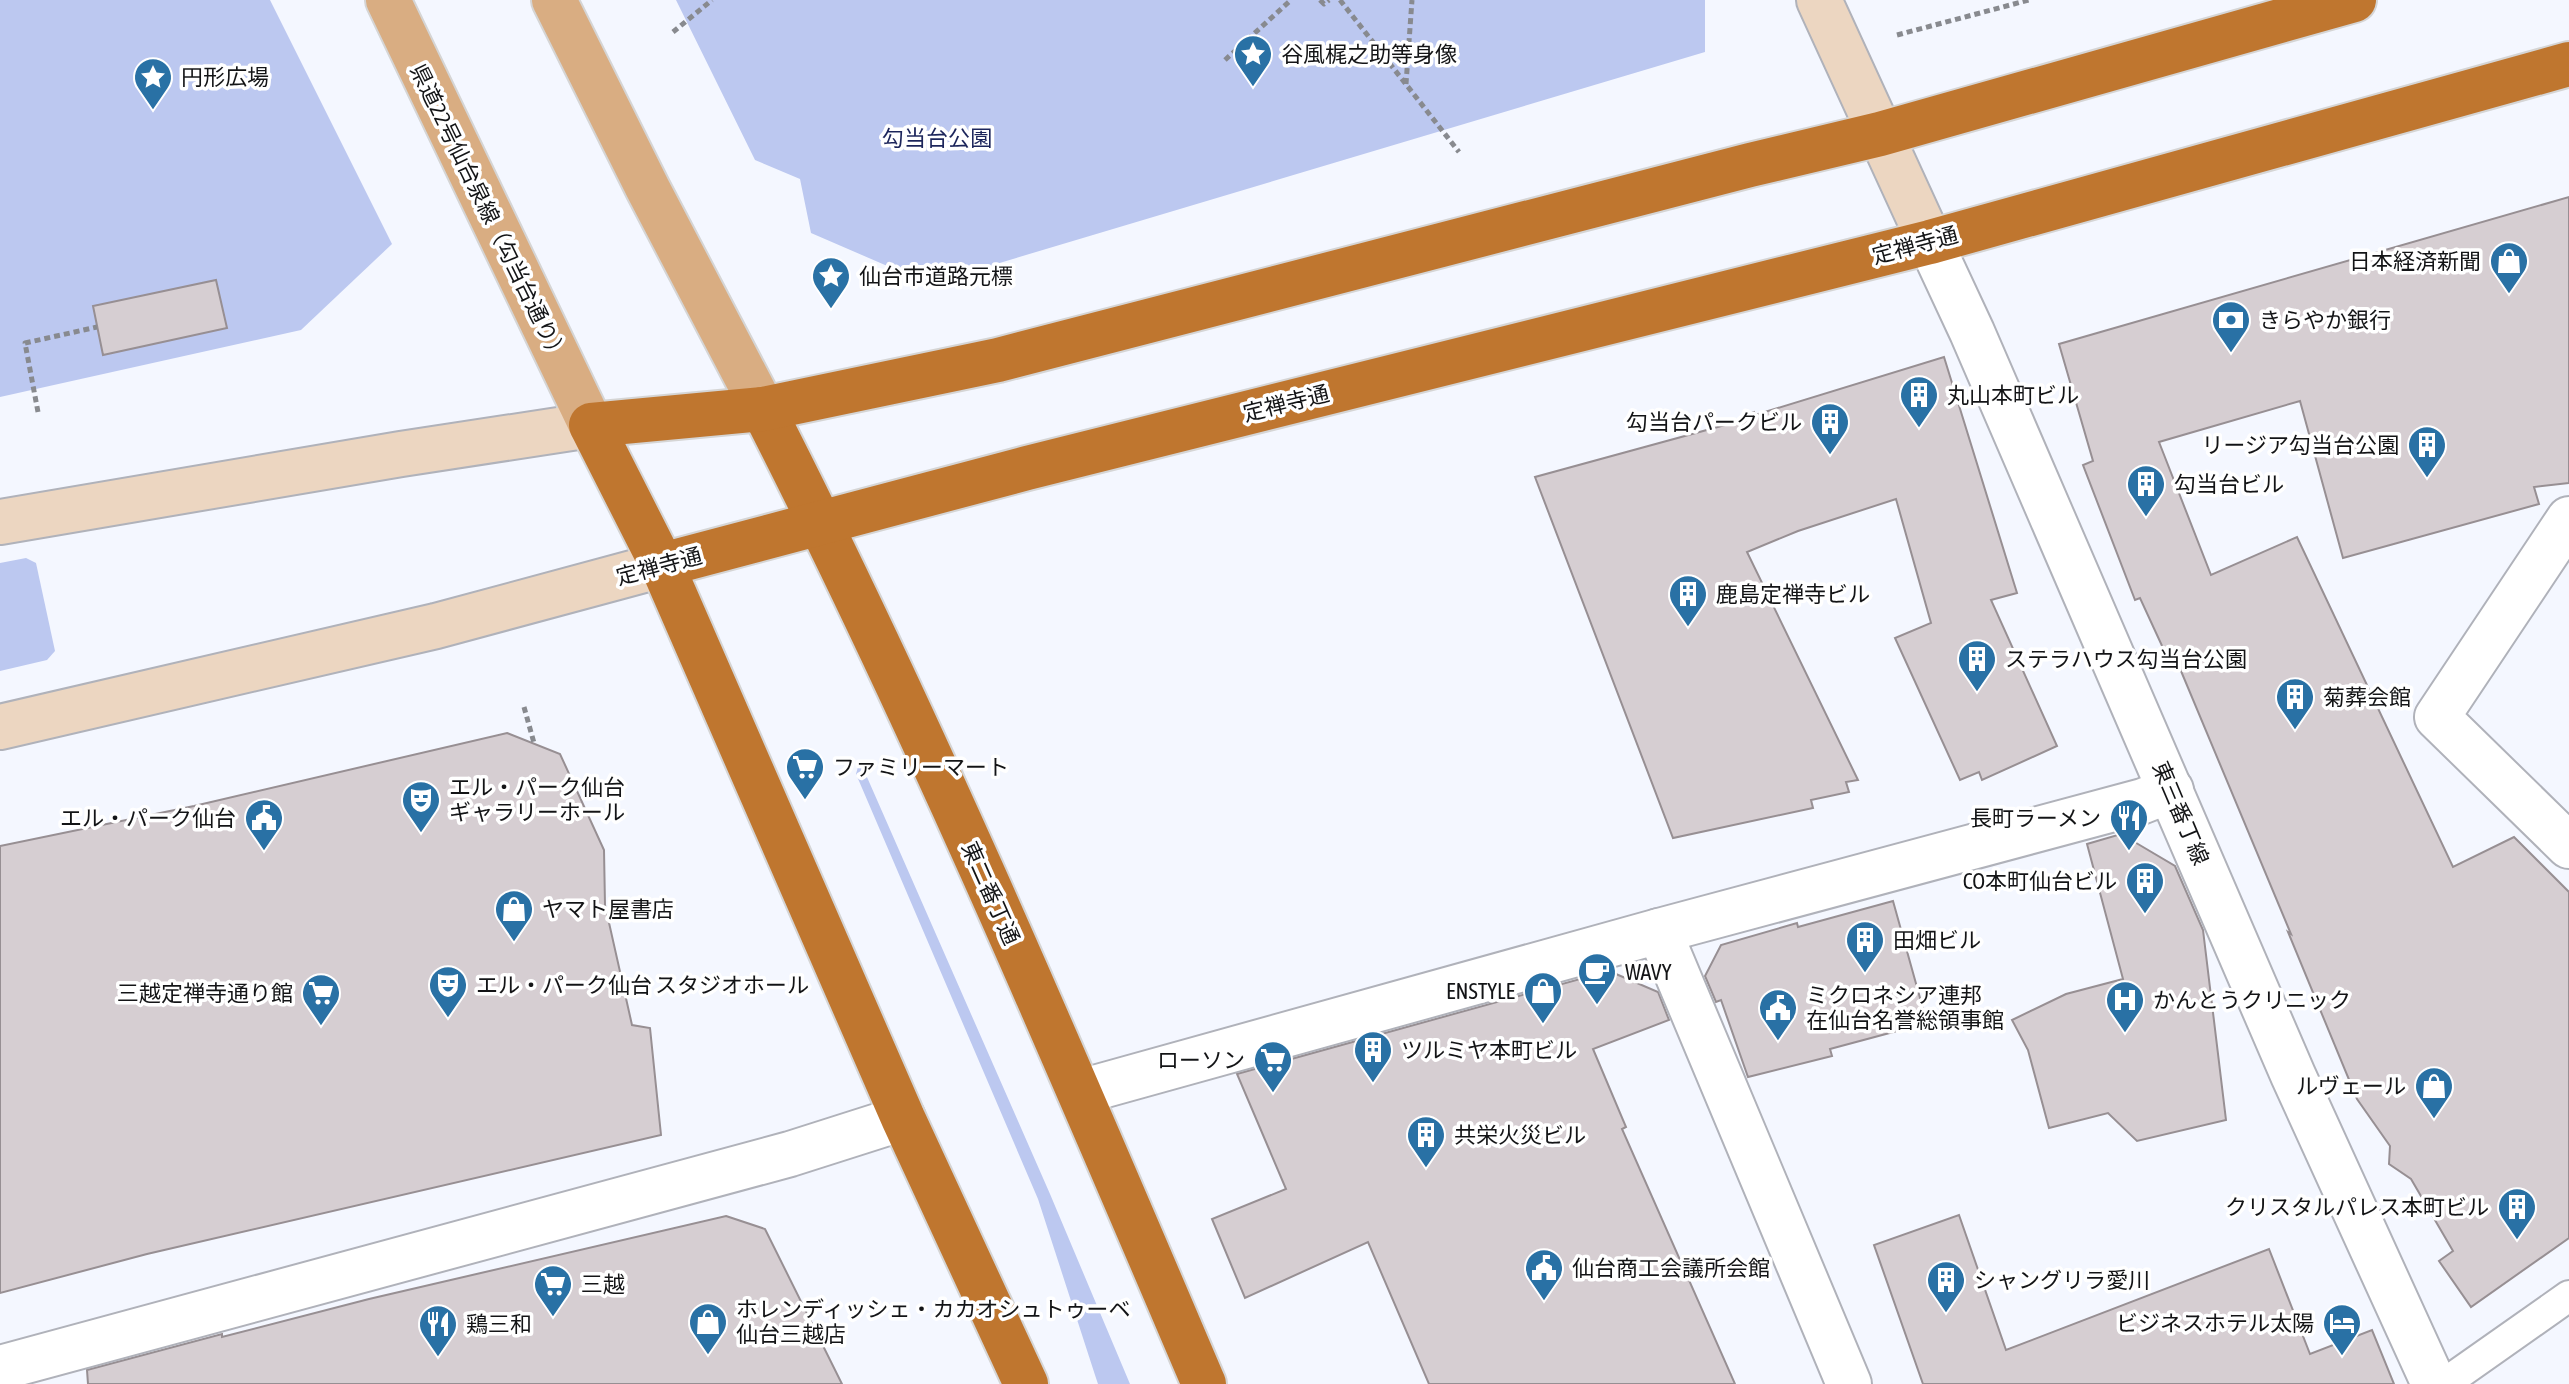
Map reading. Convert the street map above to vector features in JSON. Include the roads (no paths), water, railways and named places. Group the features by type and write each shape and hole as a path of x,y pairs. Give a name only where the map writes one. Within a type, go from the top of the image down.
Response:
{"highway":[{"path":"1026,1384 903,1118 662,565 591,425 763,409 998,360 1880,134 2354,0"},
{"name":"定禅寺通","path":"662,565 1027,468 1930,242 2569,64"},
{"name":"東二番丁通","path":"763,409 821,523 906,704 1080,1092 1204,1384"}],"main road":[{"name":"県道22号仙台泉線（勾当台通り）","path":"388,0 591,425"},
{"path":"554,0 763,409"}],"street":[{"path":"1819,0 1930,242"},
{"name":"東三番丁線","path":"1930,242 1972,332 2293,1075 2434,1384"},
{"path":"0,522 591,425"},
{"path":"2569,519 2437,717 2569,846"},
{"name":"定禅寺通","path":"0,727 436,626 662,565"},
{"path":"1080,1092 2128,805 2171,790"},
{"path":"1659,931 1849,1384"},
{"path":"0,1368 790,1154 903,1118"}],"lane":[{"path":"2444,1384 2569,1296"}],"place":[{"name":"谷風梶之助等身像","path":"1253,88"},
{"name":"円形広場","path":"153,111"},
{"name":"日本経済新聞","path":"2509,295"},
{"name":"仙台市道路元標","path":"831,310"},
{"name":"きらやか銀行","path":"2231,354"},
{"name":"丸山本町ビル","path":"1919,429"},
{"name":"勾当台パークビル","path":"1830,456"},
{"name":"リージア勾当台公園","path":"2427,479"},
{"name":"勾当台ビル","path":"2146,518"},
{"name":"鹿島定禅寺ビル","path":"1688,628"},
{"name":"ステラハウス勾当台公園","path":"1977,693"},
{"name":"菊葬会館","path":"2295,731"},
{"name":"ファミリーマート","path":"805,801"},
{"name":"エル・パーク仙台 ギャラリーホール","path":"421,834"},
{"name":"エル・パーク仙台","path":"264,852"},
{"name":"長町ラーメン","path":"2129,852"},
{"name":"CO本町仙台ビル","path":"2145,915"},
{"name":"ヤマト屋書店","path":"514,943"},
{"name":"田畑ビル","path":"1865,974"},
{"name":"WAVY","path":"1597,1006"},
{"name":"エル・パーク仙台 スタジオホール","path":"448,1019"},
{"name":"ENSTYLE","path":"1543,1025"},
{"name":"三越定禅寺通り館","path":"321,1027"},
{"name":"かんとうクリニック","path":"2125,1034"},
{"name":"ミクロネシア連邦 在仙台名誉総領事館","path":"1778,1042"},
{"name":"ツルミヤ本町ビル","path":"1373,1084"},
{"name":"ローソン","path":"1273,1094"},
{"name":"ルヴェール","path":"2434,1120"},
{"name":"共栄火災ビル","path":"1426,1169"},
{"name":"クリスタルパレス本町ビル","path":"2517,1241"},
{"name":"仙台商工会議所会館","path":"1544,1302"},
{"name":"シャングリラ愛川","path":"1946,1314"},
{"name":"三越","path":"553,1318"},
{"name":"ホレンディッシェ・カカオシュトゥーベ 仙台三越店","path":"708,1356"},
{"name":"ビジネスホテル太陽","path":"2342,1357"},
{"name":"鶏三和","path":"438,1358"}],"park label":[{"name":"勾当台公園","path":"937,138"}]}
